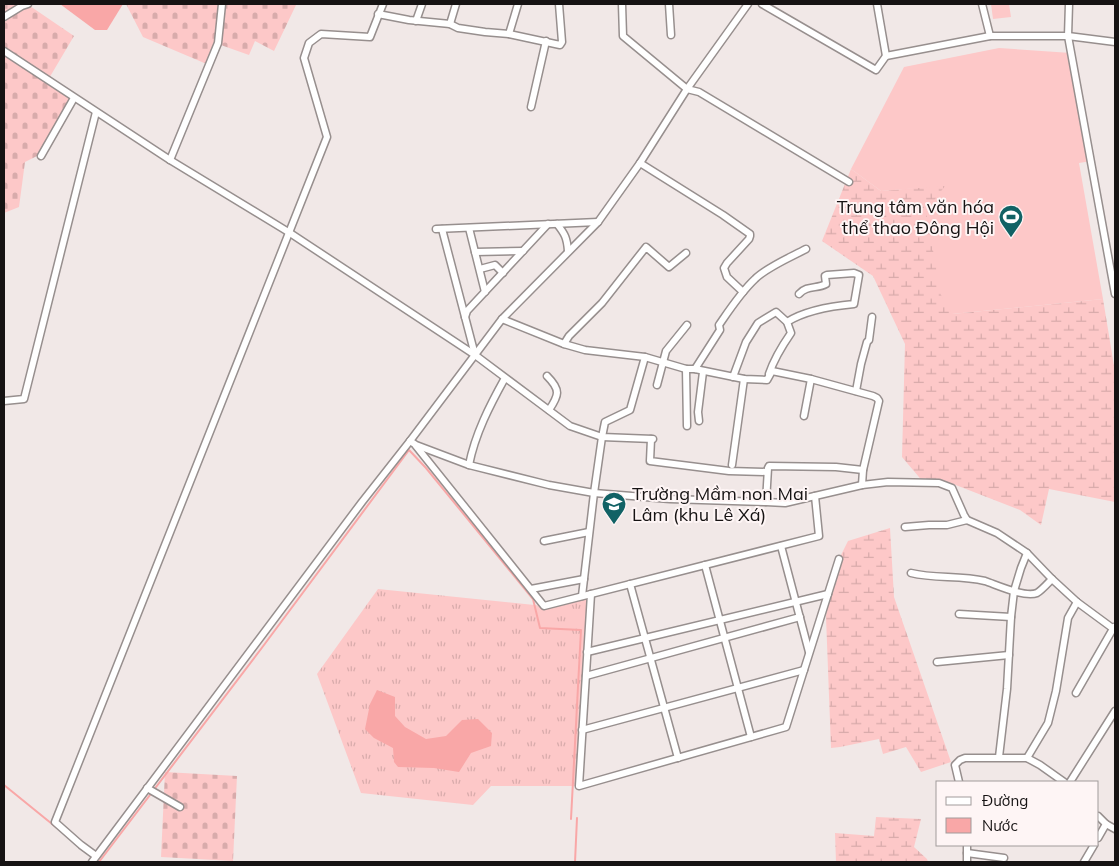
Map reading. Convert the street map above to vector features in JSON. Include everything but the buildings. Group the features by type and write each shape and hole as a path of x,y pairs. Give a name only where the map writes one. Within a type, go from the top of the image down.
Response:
{"street":[{"path":"4,17 28,4"},
{"path":"170,160 218,43 222,4"},
{"path":"96,856 55,822 327,138 304,58 308,42 321,34 370,37 383,4"},
{"path":"416,21 422,4"},
{"path":"450,24 456,4"},
{"path":"509,34 518,4"},
{"path":"378,14 416,21 450,24 458,28 509,34 558,45 562,44 559,4"},
{"path":"622,4 623,36 687,89 699,92 849,182"},
{"path":"670,4 671,35"},
{"path":"92,862 151,790 362,502 413,443 502,319 598,222 640,163 687,89 748,4"},
{"path":"762,4 876,70 886,56 990,36 1068,36 1115,42"},
{"path":"877,4 886,56"},
{"path":"982,4 990,36"},
{"path":"1069,4 1068,36 1115,294"},
{"path":"531,107 546,41"},
{"path":"4,51 170,160 290,233 475,355 570,426 602,437 652,439 650,461 729,471 768,472"},
{"path":"41,156 74,98"},
{"path":"4,401 24,399 96,112"},
{"path":"640,163 724,215 750,234 749,239 724,268 727,277 744,292"},
{"path":"475,355 439,229 598,222"},
{"path":"465,318 467,311 548,224"},
{"path":"557,224 567,239 568,251"},
{"path":"469,228 485,292"},
{"path":"564,344 569,336 602,304 646,247 669,267 686,253"},
{"path":"695,369 720,330 719,325 733,304 756,277 806,249"},
{"path":"475,252 523,251"},
{"path":"496,252 495,265 503,273"},
{"path":"480,269 495,265"},
{"path":"786,322 796,316 816,310 854,304 859,275 854,273 828,275 826,276 826,284 807,288 800,294"},
{"path":"733,377 746,342 758,323 776,312 786,322 791,333 771,366 767,380"},
{"path":"856,391 872,317"},
{"path":"502,319 564,344 585,350 645,357 686,369 695,369 744,379 767,380"},
{"path":"658,386 666,351 687,325"},
{"path":"582,596 602,437 606,422 630,410 645,357"},
{"path":"686,369 687,426"},
{"path":"767,380 772,371 810,379 878,398 879,401 863,470 862,485"},
{"path":"699,421 698,412 703,372"},
{"path":"547,376 558,391 557,397 549,410"},
{"path":"470,465 472,452 482,425 505,378"},
{"path":"732,465 744,379"},
{"path":"804,416 810,379"},
{"path":"413,443 470,465 549,485 594,493 670,499 785,503 862,485 888,482 944,484 952,488 968,520 996,533 1027,553 1077,602 1114,628 1076,693"},
{"path":"413,443 544,606 819,536 815,496"},
{"path":"766,502 769,466 836,467 863,470"},
{"path":"905,527 947,525 968,520"},
{"path":"544,541 589,532"},
{"path":"781,546 810,653"},
{"path":"999,757 1007,689 1014,591 1027,553"},
{"path":"591,594 579,786 786,727 839,559"},
{"path":"706,565 751,737"},
{"path":"911,574 984,581 1025,594 1037,593 1052,579"},
{"path":"531,589 584,579"},
{"path":"630,584 678,758"},
{"path":"587,652 828,594"},
{"path":"1027,758 1048,723 1056,692 1068,618 1077,602"},
{"path":"959,614 1011,617"},
{"path":"586,676 800,618"},
{"path":"938,662 1009,655"},
{"path":"582,730 804,670"},
{"path":"1071,781 1115,711"},
{"path":"959,781 956,765 960,760 965,758 999,757 1027,758 1063,781"},
{"path":"151,790 180,807"},
{"path":"1099,817 1115,829"},
{"path":"1099,836 1106,824"},
{"path":"967,846 967,862"},
{"path":"1084,862 1093,846"},
{"path":"967,853 1004,858"}],"green space":[{"path":"4,4 27,4 74,36 48,80 74,98 43,153 25,162 19,207 4,213"},
{"path":"126,4 296,5 274,51 255,41 249,55 218,44 209,65 143,37"},
{"path":"991,4 1009,4 1011,17 993,19"},
{"path":"999,48 1071,53 1091,161 1079,163 1103,299 952,314 941,295 926,211 945,186 881,191 851,169 904,67"},
{"path":"851,169 881,191 946,185 952,314 1103,299 1115,372 1115,502 1049,489 1041,525 1020,510 948,482 924,483 902,457 905,344 873,276 822,241"},
{"path":"890,528 894,597 951,762 921,772 906,747 883,754 879,739 831,748 826,617 828,594 839,559 848,541"},
{"path":"378,589 544,606 591,594 579,786 491,786 473,805 361,793 317,674"},
{"path":"165,772 237,776 233,861 161,857"},
{"path":"876,817 921,819 914,847 928,862 836,862 835,833 874,836"}],"water":[{"path":"60,4 123,4 107,30 95,30"},
{"path":"377,690 395,697 395,716 405,727 426,739 446,736 462,720 478,719 492,733 491,746 471,753 459,772 434,768 398,767 394,762 393,748 374,738 365,729 370,704"}],"waterway":[{"path":"99,862 409,450 426,468 533,599 540,628 581,630 571,819"},
{"path":"4,785 57,828"},
{"path":"575,862 577,818"}],"place":[{"name":"Trung tâm văn hóa thể thao Đông Hội","path":"1011,238"},
{"name":"Trường Mầm non Mai Lâm (khu Lê Xá)","path":"614,525"}]}
